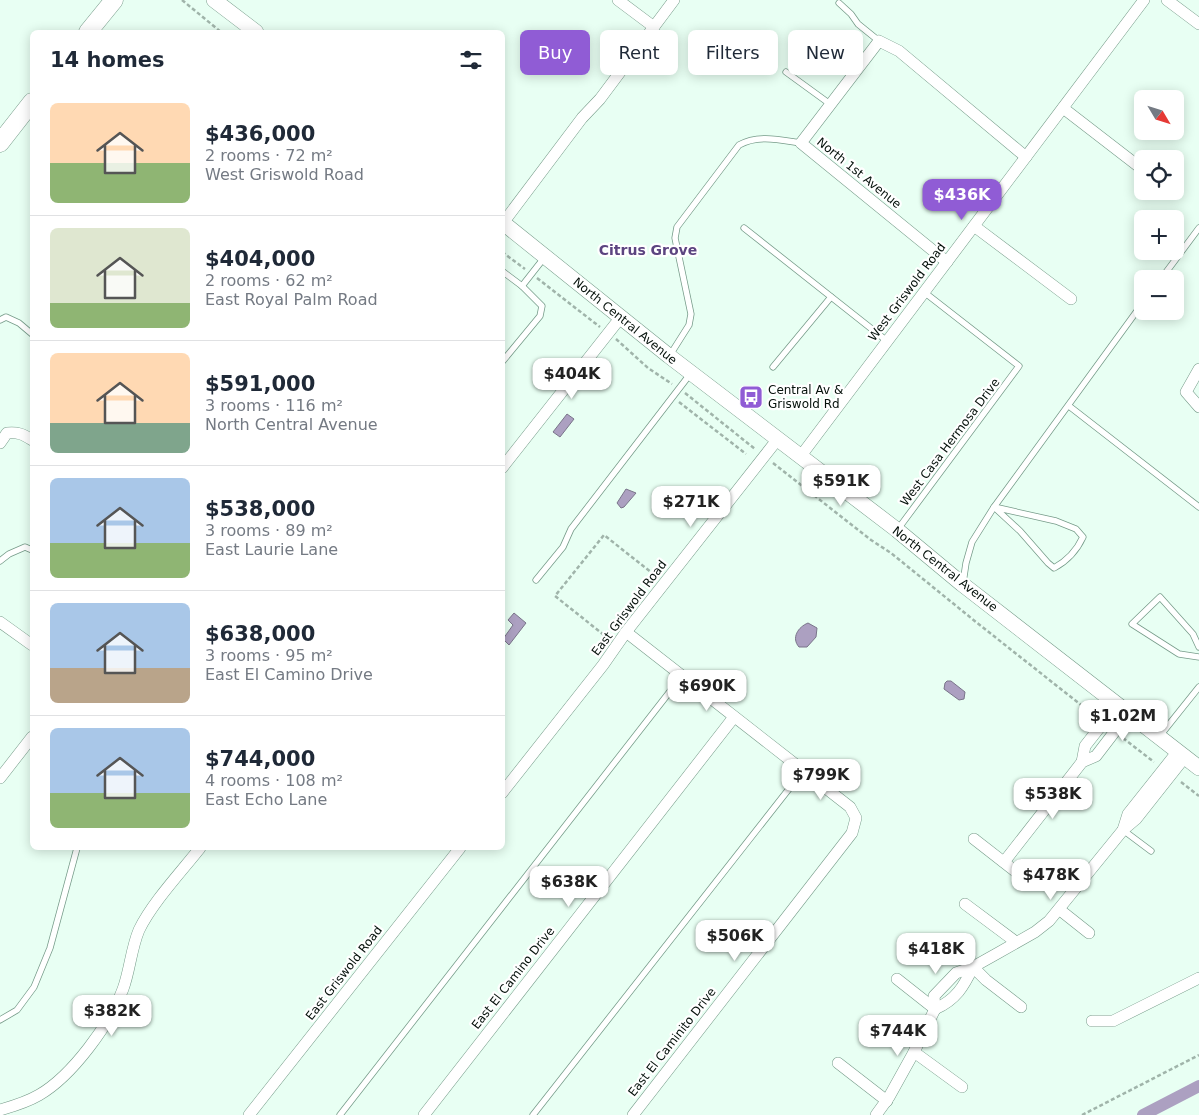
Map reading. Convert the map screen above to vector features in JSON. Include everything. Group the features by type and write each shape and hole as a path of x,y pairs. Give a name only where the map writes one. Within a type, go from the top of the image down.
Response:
{"main road":[{"path":"90,30 114,0"},
{"path":"214,0 253,30"},
{"path":"0,142 30,104"},
{"name":"North Central Avenue","path":"505,225 691,374 897,530 962,584 1199,768"}],"street":[{"path":"618,0 654,27"},
{"path":"505,220 578,124 600,99 674,0"},
{"name":"West Griswold Road","path":"800,457 1144,0"},
{"path":"1167,0 1199,24"},
{"path":"801,143 879,41 899,51 1026,157"},
{"path":"1063,108 1134,163"},
{"name":"North 1st Avenue","path":"801,143 947,262"},
{"path":"974,226 1071,299"},
{"path":"505,464 620,317"},
{"path":"1199,369 1186,392 1199,407"},
{"path":"0,443 7,433 15,432 30,439"},
{"name":"East Griswold Road","path":"505,789 604,665 626,632 777,440"},
{"path":"0,622 30,644"},
{"path":"626,632 804,771"},
{"path":"1004,862 1082,762 1085,746 1091,738 1104,722 1123,708"},
{"path":"1082,762 1096,756 1115,731 1123,708"},
{"name":"East El Camino Drive","path":"424,1115 734,717"},
{"path":"0,778 30,740"},
{"path":"876,1115 903,1074 935,1009 934,996 956,973 973,967 1049,921 1060,910 1123,830 1136,819 1167,772 1182,754"},
{"name":"East El Caminito Drive","path":"633,1115 852,833 856,818 850,807 804,771"},
{"path":"974,839 1033,885"},
{"path":"0,1110 23,1103 40,1094 69,1070 83,1053 108,1020 123,989 140,930 147,917 198,850"},
{"name":"East Griswold Road","path":"249,1115 458,850"},
{"path":"966,904 1016,942"},
{"path":"1060,910 1089,933"},
{"path":"973,967 986,980 1021,1007"},
{"path":"1092,1021 1112,1021 1199,978"},
{"path":"897,979 935,1009"},
{"path":"914,1052 962,1087"},
{"path":"838,1062 886,1101"}],"lane":[{"path":"839,3 851,14 858,24 879,41"},
{"path":"786,72 830,104"},
{"path":"669,356 689,324 691,314 675,238 677,227 740,145 749,139 769,139 801,143"},
{"path":"744,228 888,341"},
{"path":"1168,270 1199,228"},
{"path":"522,286 546,256"},
{"path":"505,273 522,286 542,306 540,316 505,358"},
{"name":"West Casa Hermosa Drive","path":"897,530 1019,366 924,292"},
{"path":"773,367 831,297"},
{"path":"962,584 972,542 994,507 1134,315"},
{"path":"0,320 6,317 19,323 30,332"},
{"path":"536,580 563,547 571,529 691,374"},
{"path":"1069,406 1199,507"},
{"path":"994,507 1056,521 1076,529 1083,537 1079,545 1064,562 1054,568 994,507"},
{"path":"0,561 9,554 25,547 30,549"},
{"path":"1199,647 1192,634 1160,597 1132,624 1179,654 1199,657"},
{"path":"340,1115 682,676"},
{"path":"1159,736 1199,686"},
{"path":"1091,738 1102,747"},
{"path":"534,1115 804,771"},
{"path":"1123,830 1151,851"},
{"path":"0,1020 17,1010 34,987 50,948 76,850"}],"path":[{"path":"182,0 219,30"},
{"path":"505,254 600,327"},
{"path":"678,402 746,454"},
{"path":"772,462 871,540 891,553 1104,722"},
{"path":"604,635 556,596 604,535 652,573"},
{"path":"1115,731 1199,796"},
{"path":"1082,1115 1199,1055"}],"shaded area":[{"path":"567,414 574,419 560,437 553,432"},
{"path":"626,489 636,493 621,508 617,503"},
{"path":"514,613 526,623 509,645 505,641 505,636 513,625 508,620"},
{"path":"808,623 817,628 816,637 807,647 799,647 796,640 797,633 801,627"},
{"path":"947,681 951,681 965,692 964,699 959,700 944,689"}],"waterway":[{"path":"1143,1115 1199,1086"}],"place":[{"name":"Central Av & Griswold Rd","path":"751,397"}],"district":[{"name":"Citrus Grove","path":"648,250"}]}
